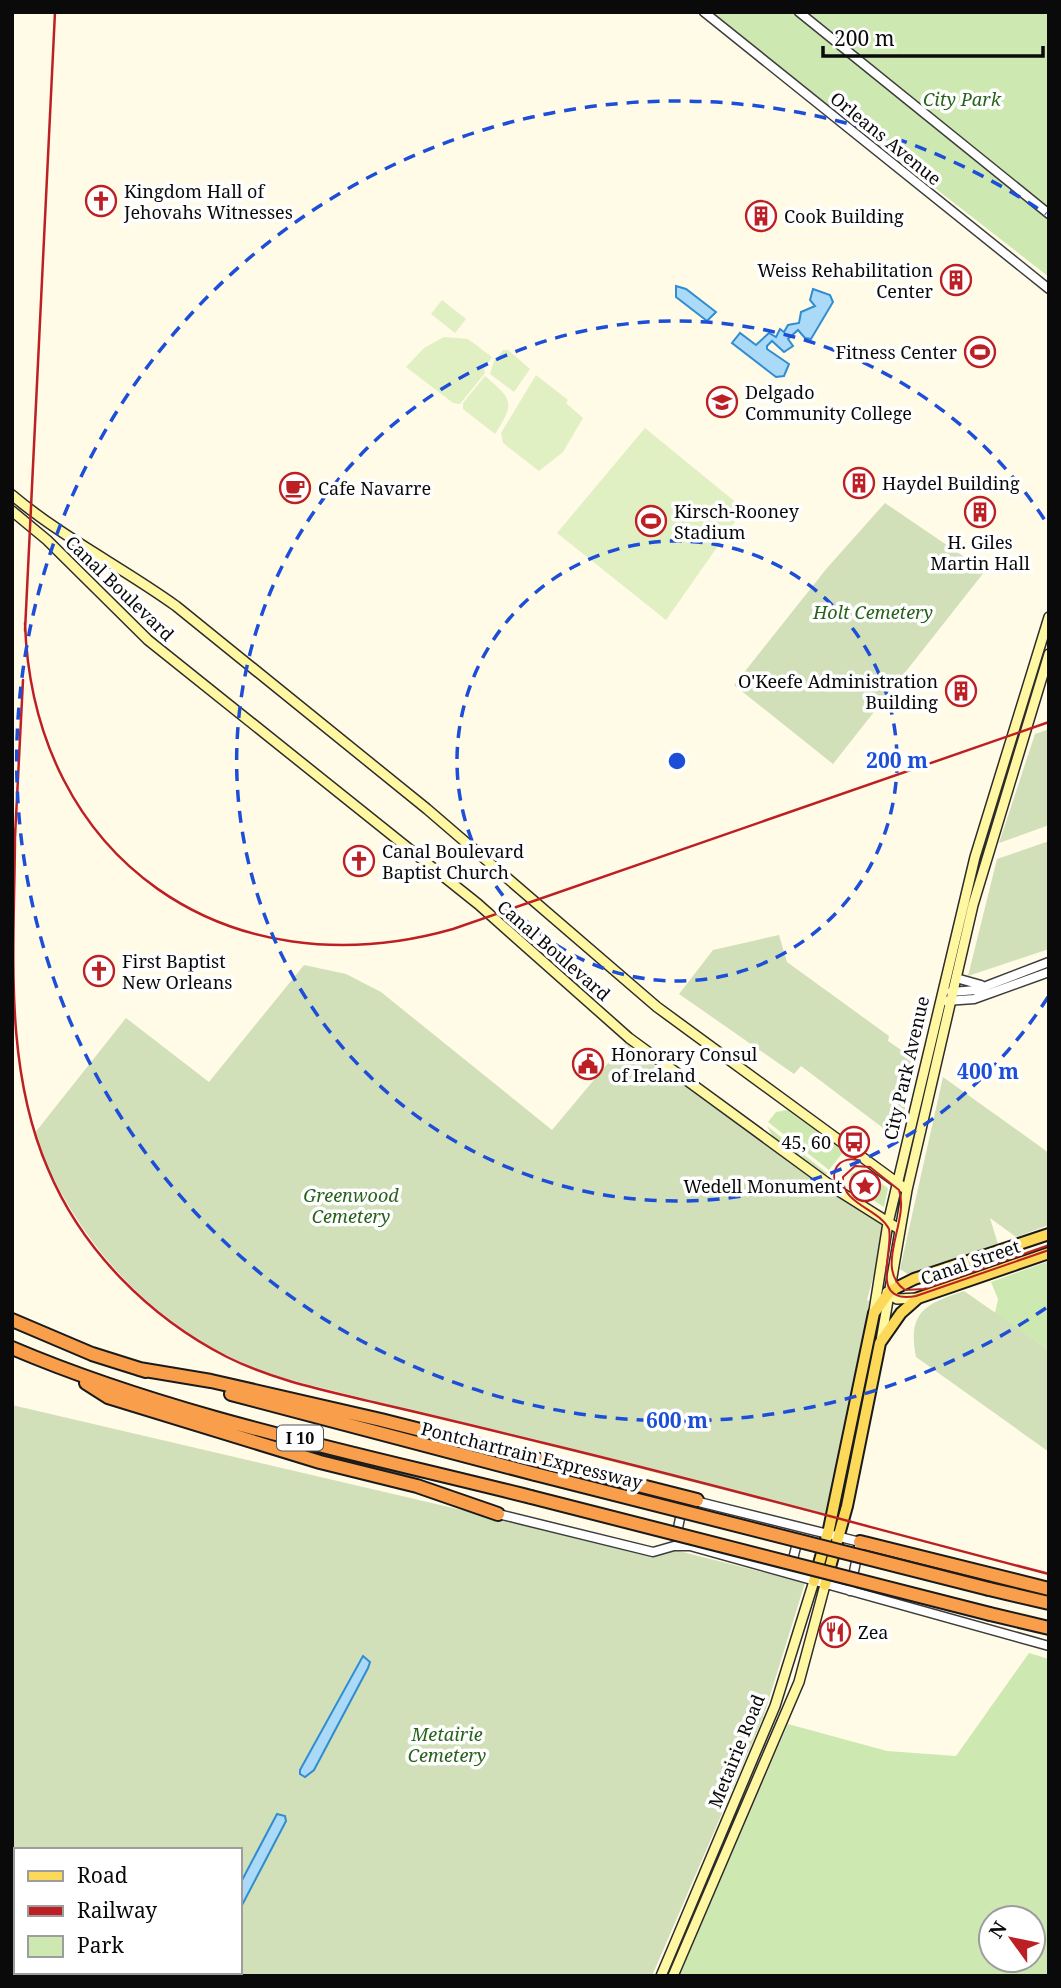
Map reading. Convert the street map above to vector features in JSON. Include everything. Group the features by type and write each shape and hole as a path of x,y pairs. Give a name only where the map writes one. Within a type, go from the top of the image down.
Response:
{"highway":[{"name":"Pontchartrain Expressway","path":"12,1320 80,1349 139,1369 535,1474 1049,1604"},
{"name":"I 10","path":"12,1348 71,1373 158,1401 1049,1628"},
{"path":"139,1369 211,1381 381,1420 697,1500"},
{"path":"71,1373 108,1397 320,1462 417,1486 498,1514"},
{"path":"860,1542 1049,1589"}],"main road":[{"name":"Canal Boulevard","path":"12,495 61,534 134,577 176,606 427,809 657,1007 907,1190"},
{"name":"Canal Boulevard","path":"12,512 47,540 148,640 478,904 629,1038 834,1188 899,1229"},
{"name":"City Park Avenue","path":"832,1536 888,1223 940,1000 976,851 1049,617"},
{"name":"City Park Avenue","path":"832,1536 852,1482 880,1343 899,1229 950,1001 988,847 1049,654"},
{"name":"Canal Street","path":"874,1313 889,1294 914,1279 1049,1234"},
{"path":"1007,1248 1013,1266"},
{"name":"Canal Street","path":"880,1343 901,1313 918,1298 1049,1253"},
{"path":"894,1267 903,1279 914,1279"},
{"path":"881,1274 889,1294 909,1300 918,1298"},
{"name":"Metairie Road","path":"673,1976 799,1682 832,1536"},
{"name":"Metairie Road","path":"661,1976 775,1706 820,1583"}],"street":[{"name":"Orleans Avenue","path":"704,12 1049,289"},
{"path":"799,12 1049,214"},
{"path":"940,1000 953,990 976,990 1049,962"},
{"path":"940,1000 974,999 1049,972"},
{"path":"956,978 974,985 998,983"},
{"path":"682,1545 676,1536 683,1506 697,1500 860,1542 850,1591"},
{"path":"498,1514 653,1552 682,1545 1049,1646"},
{"path":"789,1573 802,1528"}],"green space":[{"name":"City Park","path":"709,12 1049,12 1049,277"},
{"path":"442,300 466,319 455,333 431,314"},
{"path":"444,337 468,339 492,357 484,369 485,373 460,404 453,403 406,367 424,348"},
{"path":"503,350 508,350 530,369 514,392 490,374 494,361"},
{"path":"536,375 568,400 566,403 583,418 563,452 539,471 503,443 501,433"},
{"path":"485,376 506,396 508,402 506,415 495,434 463,409 463,403"},
{"name":"Kirsch-Rooney Stadium","path":"645,428 744,509 666,620 557,533"},
{"name":"Holt Cemetery","path":"885,503 985,571 833,764 734,685 827,568"},
{"path":"1049,729 1049,825 999,843 1035,734"},
{"path":"1049,841 1049,949 968,976 997,859"},
{"path":"779,935 787,962 889,1036 888,1041 907,1054 918,1055 899,1133 883,1128 801,1066 794,1074 679,994 713,950"},
{"name":"Greenwood Cemetery","path":"304,965 346,974 381,992 552,1130 629,1038 888,1223 867,1300 875,1304 830,1517 271,1375 230,1357 192,1335 157,1310 126,1281 98,1249 73,1213 34,1134 126,1018 209,1082"},
{"path":"943,1077 1049,1153 1049,1225 1016,1237 990,1218 998,1244 909,1275 900,1269"},
{"path":"787,1110 844,1151 829,1170 768,1122 776,1112"},
{"path":"767,1126 827,1173 826,1175 773,1137"},
{"path":"860,1170 888,1188 884,1207 849,1185 851,1174"},
{"path":"1049,1261 1049,1350 995,1313 998,1299 991,1282"},
{"path":"964,1291 1049,1350 1049,1452 916,1357 914,1329 922,1312 939,1300"},
{"name":"Metairie Cemetery","path":"12,1405 654,1555 675,1550 805,1583 763,1718 652,1976 12,1976"},
{"path":"1029,1653 1049,1659 1049,1976 679,1976 788,1724 887,1751 956,1756"}],"water":[{"path":"676,286 686,289 716,312 707,321 676,297"},
{"path":"813,289 830,295 833,302 811,339 805,338 798,330 788,339 793,346 784,352 772,341 767,346 767,349 789,364 784,376 776,377 732,343 740,333 756,345 769,333 776,337 780,329 784,332 788,325 799,323 801,312 815,306 810,300"},
{"path":"363,1656 370,1662 368,1668 314,1770 305,1777 300,1774 300,1770"},
{"path":"277,1814 285,1816 286,1821 242,1905 242,1880"}],"tram line":[{"path":"839,1189 834,1177 837,1167 845,1160 858,1160"},
{"path":"1049,1245 924,1289 905,1290 896,1281 892,1269 900,1216 899,1190 870,1167 855,1166 843,1177 848,1194 889,1229 886,1274 892,1292 901,1297 916,1296 1049,1250"}],"railway":[{"path":"25,631 55,12"},
{"path":"25,623 36,707 64,780 105,841 158,889 221,923 292,942 370,944 453,929 1049,722"},
{"path":"15,837 23,680"},
{"path":"15,829 14,1002 23,1087 33,1129 62,1199 79,1227 121,1278 171,1322 227,1357 302,1385 676,1476 1049,1574"}],"place":[{"name":"Kingdom Hall of Jehovahs Witnesses","path":"101,201"},
{"name":"Cook Building","path":"761,216"},
{"name":"Weiss Rehabilitation Center","path":"956,280"},
{"name":"Fitness Center","path":"980,352"},
{"name":"Delgado Community College","path":"722,402"},
{"name":"Haydel Building","path":"859,483"},
{"name":"Cafe Navarre","path":"295,488"},
{"name":"H. Giles Martin Hall","path":"980,512"},
{"name":"Kirsch-Rooney Stadium","path":"651,521"},
{"name":"O'Keefe Administration Building","path":"961,691"},
{"name":"Canal Boulevard Baptist Church","path":"359,861"},
{"name":"First Baptist New Orleans","path":"99,971"},
{"name":"Honorary Consul of Ireland","path":"588,1064"},
{"name":"45, 60","path":"854,1142"},
{"name":"Wedell Monument","path":"865,1186"},
{"name":"Zea","path":"835,1632"}]}
